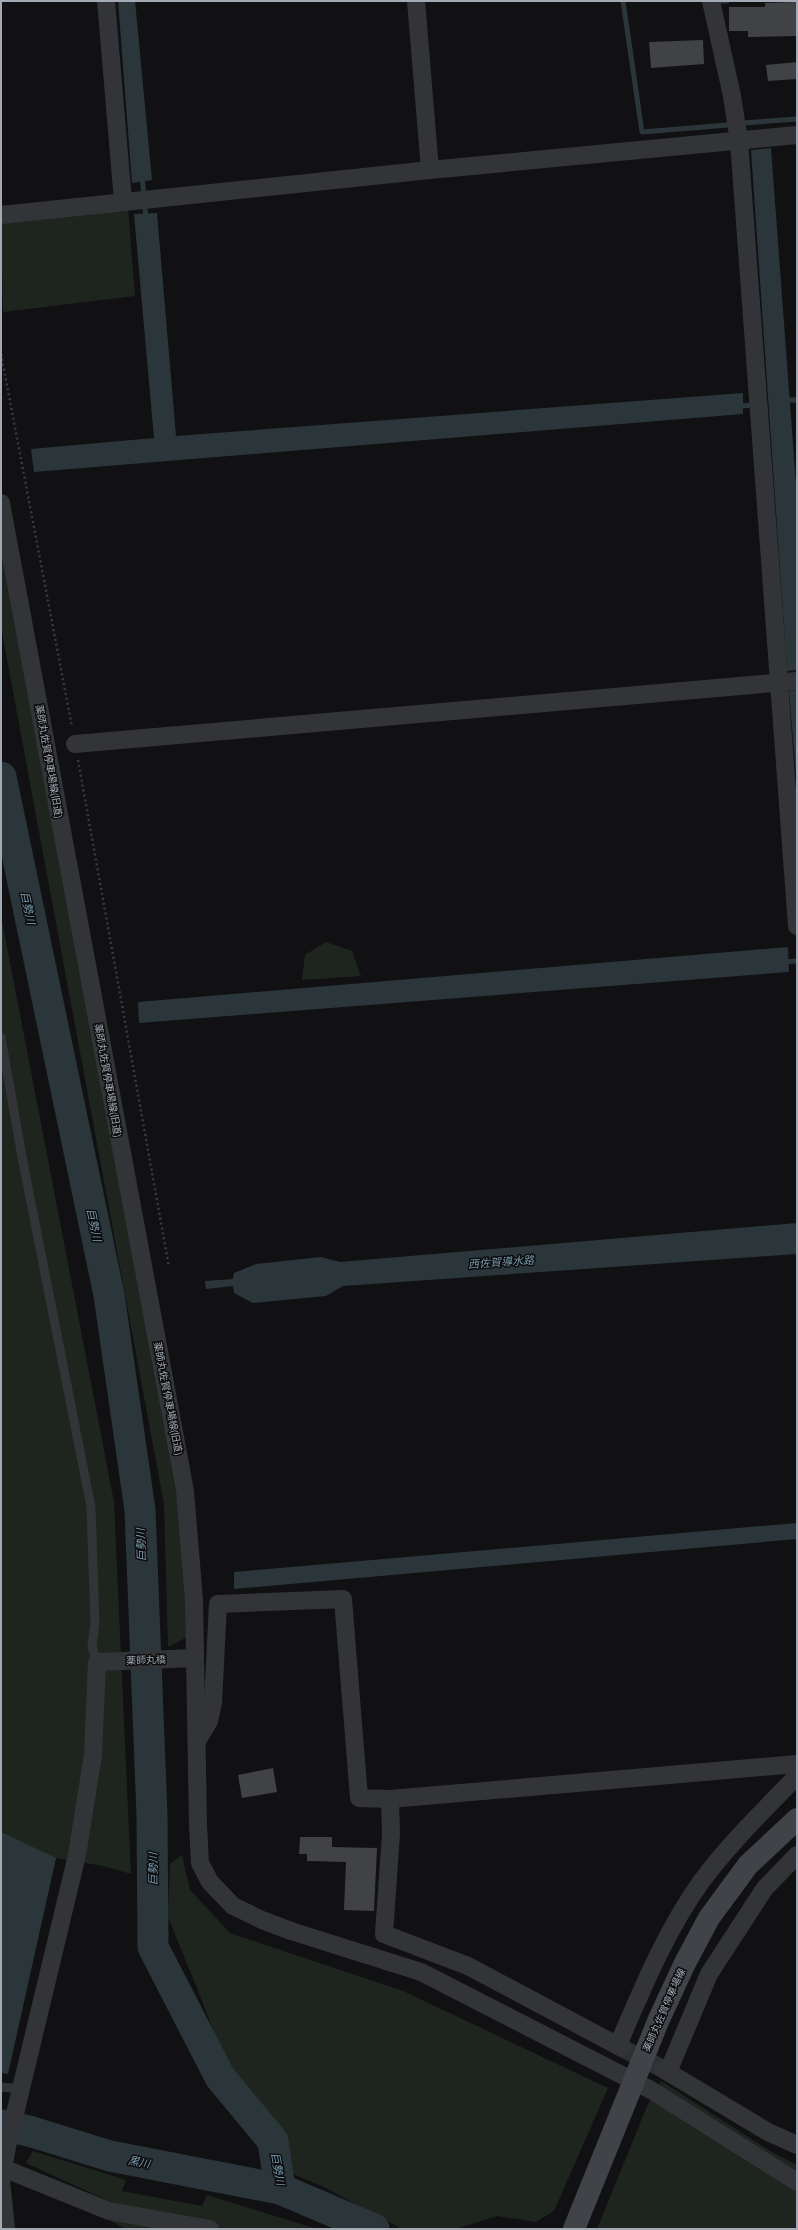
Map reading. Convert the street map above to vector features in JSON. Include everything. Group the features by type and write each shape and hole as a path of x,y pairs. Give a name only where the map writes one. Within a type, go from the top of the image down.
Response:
{"main road":[{"name":"薬師丸佐賀停車場線","path":"574,2229 632,2084 685,1963 709,1918 748,1865 797,1819"}],"street":[{"path":"106,1 123,201"},
{"path":"416,1 430,170"},
{"path":"711,1 732,96 739,141 759,420 789,681 797,926"},
{"path":"1,215 430,170 797,135"},
{"name":"薬師丸佐賀停車場線(旧道)","path":"1,503 120,1148 176,1435 189,1528 195,1658 200,1863 210,1882 233,1906 291,1931 421,1972 632,2084 651,2090 797,2182"},
{"path":"75,744 789,681"},
{"path":"197,1741 210,1721 213,1703 218,1604 343,1599 359,1798 390,1799 797,1764"},
{"name":"薬師丸橋","path":"97,1662 195,1658"},
{"path":"6,2229 2,2176 4,2147 22,2089 77,1855 93,1755 97,1662"},
{"path":"390,1799 391,1834 384,1934 468,1966 620,2046 661,1947 701,1882 752,1821 797,1776"},
{"path":"797,1855 765,1888 709,1974 665,2071 768,2132 797,2145"},
{"path":"2,2176 109,2211 210,2229"}],"lane":[{"path":"1,1037 22,1157 90,1507 95,1623 92,1647 97,1662"},
{"path":"1,2086 22,2089"}],"path":[{"path":"1,354 75,744 169,1267"}],"shaded area":[{"path":"128,208 135,296 3,312 1,223"},
{"path":"1,537 183,1532 187,1637 168,1647 164,1504 1,627"},
{"path":"1,916 114,1502 131,1874 103,1866 56,1858 11,2058 1,2055"},
{"path":"326,942 352,951 361,976 302,980 305,955"},
{"path":"182,1855 190,1890 230,1933 403,1991 608,2088 554,2211 536,2222 497,2216 456,2229 402,2229 324,2187 293,2174 281,2127 229,2072 168,1917 170,1864"},
{"path":"661,2081 772,2152 797,2165 797,2229 597,2229 648,2104"},
{"path":"33,2151 126,2180 122,2191 202,2206 207,2195 317,2229 126,2229 109,2220 113,2203 26,2163"}],"water":[{"path":"118,1 135,1 152,180 132,183"},
{"path":"771,148 797,498 797,670 787,671 751,150"},
{"path":"157,213 176,436 743,393 743,414 34,472 31,449 154,438 134,214"},
{"path":"797,690 797,787 789,691"},
{"path":"788,947 789,972 139,1023 138,1002"},
{"name":"西佐賀導水路","path":"797,1223 797,1254 343,1286 326,1296 253,1303 234,1293 233,1286 206,1289 205,1281 233,1279 234,1273 256,1264 321,1257 340,1262"},
{"path":"797,1523 797,1539 234,1589 234,1572"},
{"path":"1,1832 56,1858 8,2074 1,2073"}],"building":[{"path":"797,2 797,36 748,37 748,31 729,31 729,7 765,7 765,3"},
{"path":"703,40 704,64 651,68 649,42"},
{"path":"797,62 797,79 768,81 766,65"},
{"path":"273,1768 277,1792 242,1798 238,1775"},
{"path":"300,1837 332,1837 332,1847 377,1848 374,1911 344,1910 346,1862 307,1861 307,1854 299,1854"}],"waterway":[{"path":"623,1 642,132 728,125"},
{"path":"722,1 727,1"},
{"path":"743,123 797,119"},
{"path":"142,175 146,219"},
{"path":"790,400 797,400"},
{"path":"738,406 756,405"},
{"name":"巨勢川","path":"1,777 109,1295 140,1510 152,1815 153,1947 220,2077 273,2141 280,2189"},
{"path":"783,962 797,961"},
{"name":"黒川","path":"1,2125 29,2131 110,2156 280,2189 374,2229"}],"tunnel":[{"path":"622,2048 663,2069"}]}
